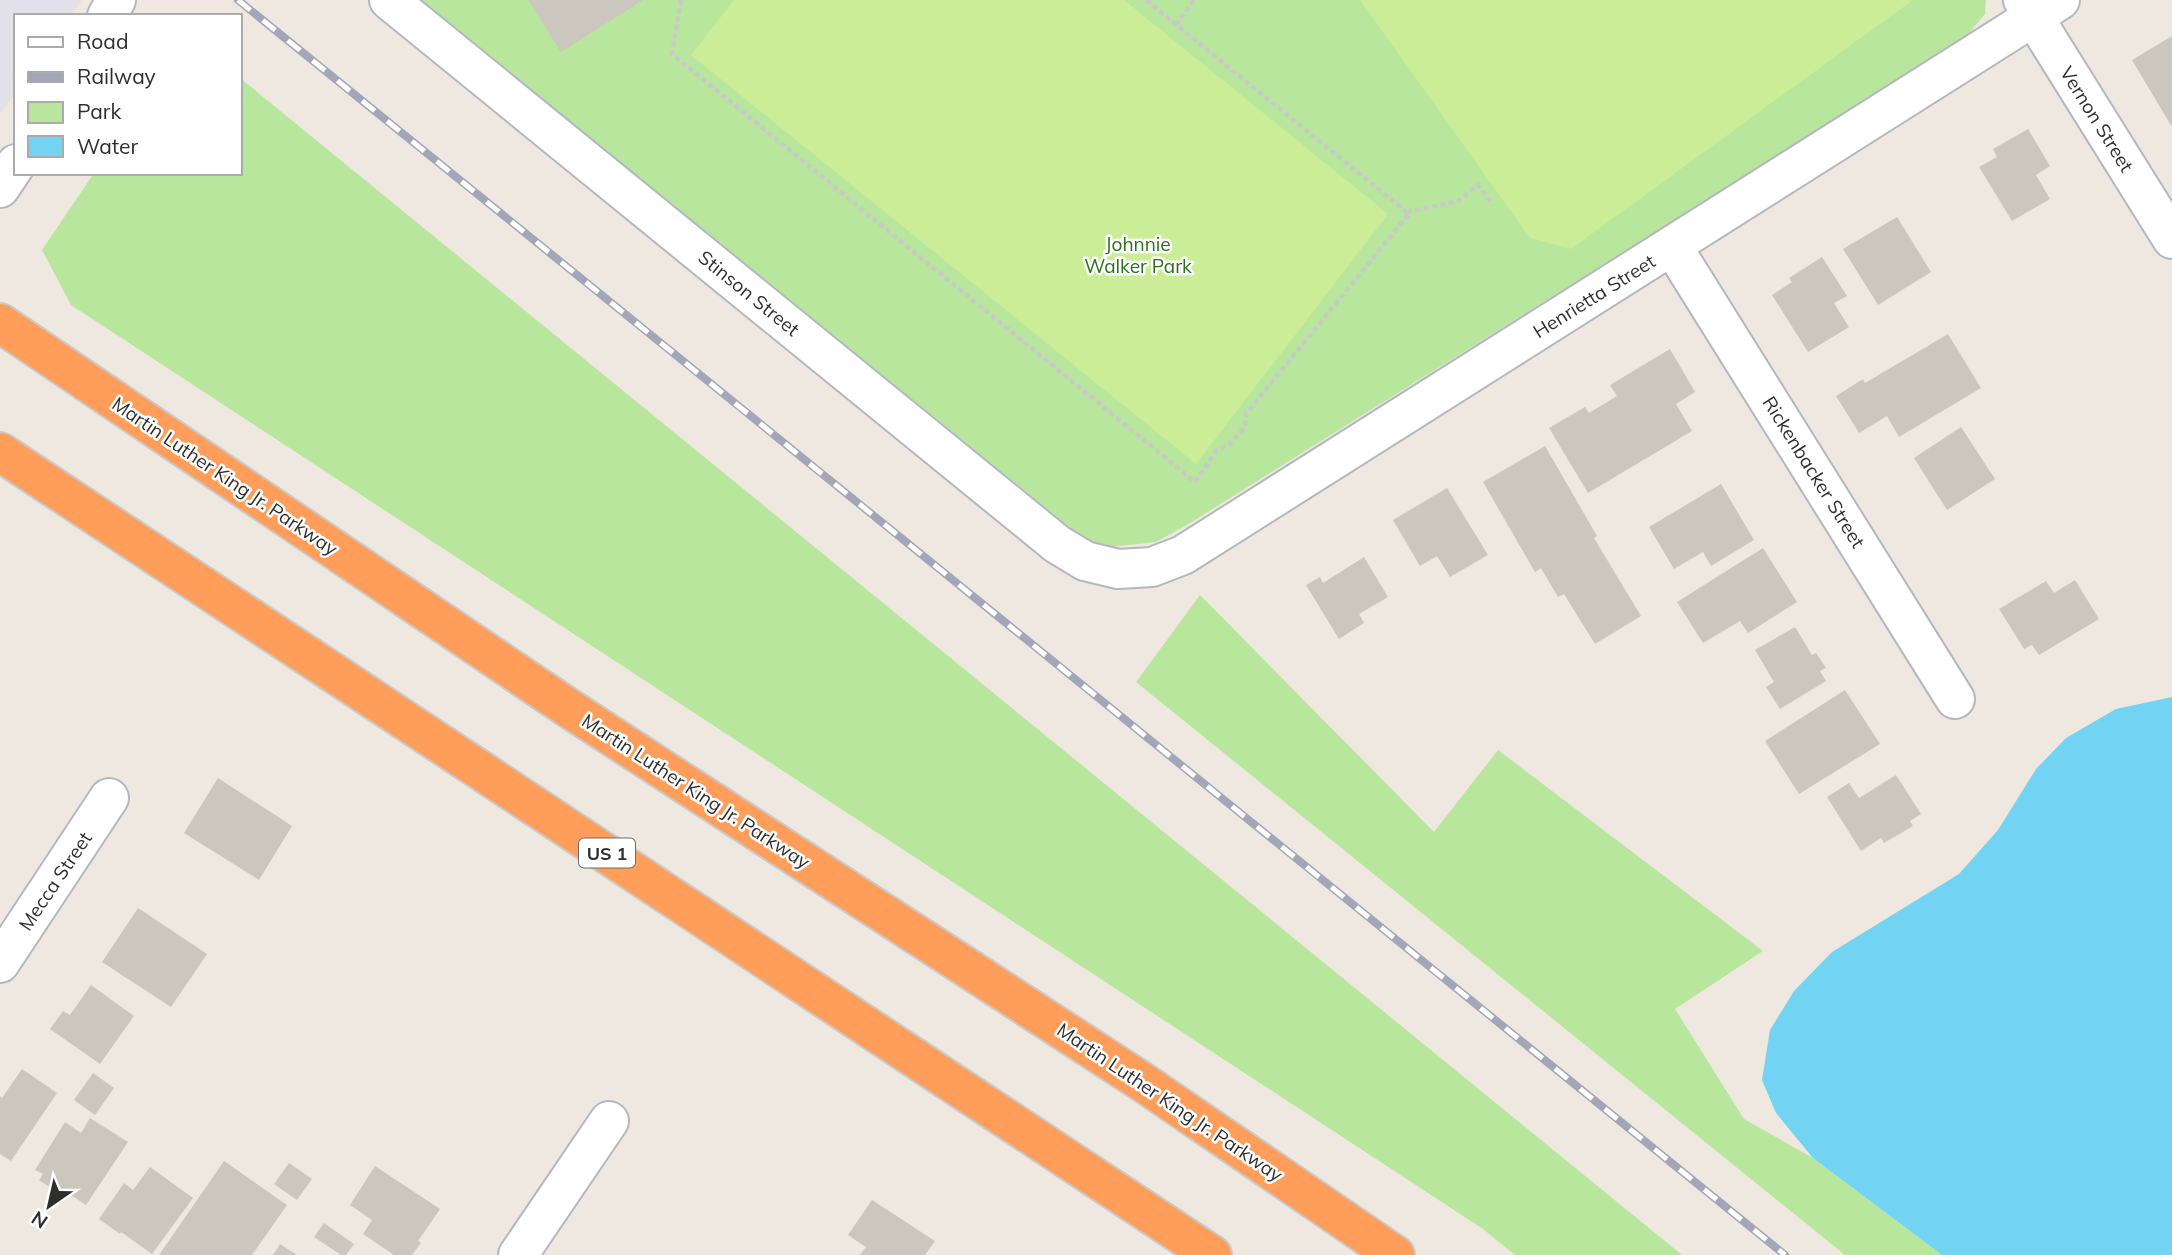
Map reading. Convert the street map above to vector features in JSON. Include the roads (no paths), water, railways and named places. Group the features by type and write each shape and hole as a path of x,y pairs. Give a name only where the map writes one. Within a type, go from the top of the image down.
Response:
{"highway":[{"name":"Martin Luther King Jr. Parkway","path":"0,323 570,709 1144,1083 1395,1255"},
{"name":"US 1","path":"0,452 1212,1255"}],"street":[{"name":"Stinson Street","path":"389,0 1057,544 1085,561 1118,569"},
{"name":"Henrietta Street","path":"1118,569 1152,567 1183,555 1672,246 2039,6"},
{"name":"Vernon Street","path":"2039,6 2172,239"},
{"path":"0,188 14,167"},
{"name":"Rickenbacker Street","path":"1672,246 1955,699"},
{"name":"Mecca Street","path":"0,963 109,798"},
{"path":"519,1255 608,1121"}],"water":[{"path":"2172,697 2172,1255 1942,1255 1813,1158 1776,1113 1762,1080 1770,1030 1794,991 1832,952 1959,874 1998,830 2036,769 2066,738 2116,709"}],"railway":[{"path":"238,0 1785,1255"}],"park label":[{"name":"Johnnie Walker Park","path":"1138,255"}]}
